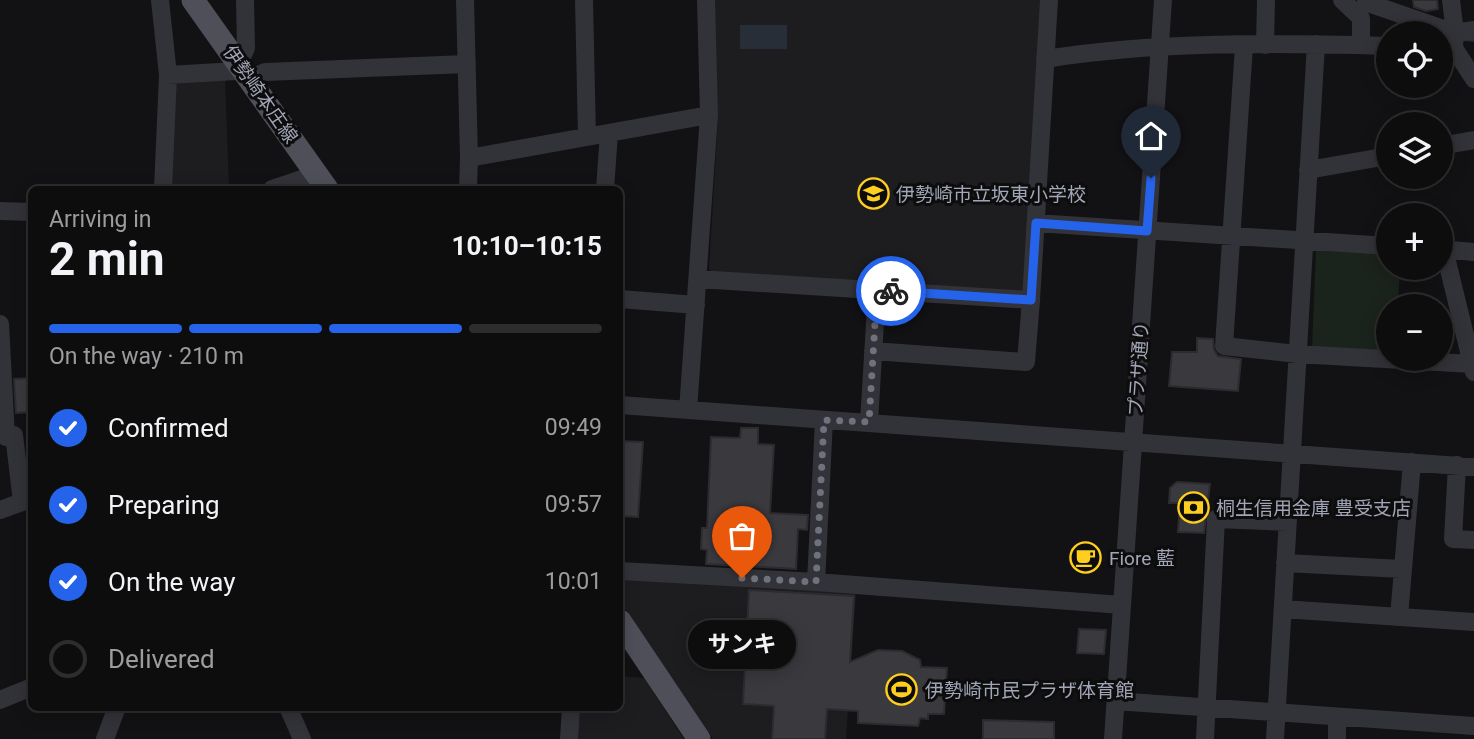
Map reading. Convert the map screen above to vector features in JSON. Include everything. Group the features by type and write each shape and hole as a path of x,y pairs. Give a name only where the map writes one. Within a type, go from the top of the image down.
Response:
{"main road":[{"name":"伊勢崎本庄線","path":"193,0 246,71 322,182"},
{"path":"623,625 699,739"}],"street":[{"path":"160,0 168,75 163,186"},
{"path":"245,0 246,71"},
{"path":"465,0 468,186"},
{"path":"584,0 587,136"},
{"path":"688,410 709,115 706,0"},
{"path":"873,351 1026,362 1049,0"},
{"name":"プラザ通り","path":"1113,739 1163,0"},
{"path":"1265,45 1266,0"},
{"path":"1342,0 1362,18 1362,45"},
{"path":"1366,0 1405,21"},
{"path":"1451,0 1451,21"},
{"path":"1453,41 1474,30"},
{"path":"1275,739 1316,44"},
{"path":"1244,46 1224,346 1473,368 1450,280"},
{"path":"1045,59 1103,50 1161,47 1376,46"},
{"path":"1453,48 1474,79"},
{"path":"168,75 467,64"},
{"path":"469,158 709,115"},
{"path":"605,186 609,133"},
{"path":"1453,144 1474,140"},
{"path":"1308,170 1376,158"},
{"path":"293,186 322,182"},
{"path":"0,211 28,212"},
{"path":"1036,223 1376,245"},
{"path":"1453,250 1474,252"},
{"path":"698,279 1031,300"},
{"path":"869,422 877,290"},
{"path":"623,299 696,305"},
{"path":"0,324 22,502 0,509"},
{"path":"623,405 1466,466 1453,539 1474,540"},
{"path":"816,582 824,420"},
{"path":"1399,617 1412,462"},
{"path":"1205,739 1216,519 1288,522"},
{"path":"1285,563 1402,569"},
{"path":"623,571 816,582 1122,605"},
{"path":"1283,609 1474,622"},
{"path":"0,700 28,689"},
{"path":"1115,701 1474,726"},
{"path":"105,739 116,711"},
{"path":"290,711 302,739"},
{"path":"569,739 571,711"},
{"path":"1336,718 1337,739"}],"shaded area":[{"name":"伊勢崎市立坂東小学校","path":"714,0 1044,0 1028,291 713,274 709,269 718,119"},
{"path":"740,25 787,25 787,49 740,49"},
{"path":"225,77 229,186 168,186 173,84"},
{"path":"1316,250 1376,253 1376,280 1399,280 1399,294 1376,294 1376,350 1312,347"},
{"path":"623,578 856,592 846,739 713,739 623,606"},
{"path":"623,676 644,678 684,739 573,739 575,711 623,711"}],"building":[{"path":"1413,0 1437,0 1438,9 1426,11 1414,7"},
{"path":"1197,338 1213,339 1214,350 1218,356 1241,359 1238,391 1169,386 1172,352 1197,352"},
{"path":"28,378 28,412 16,413 14,379"},
{"path":"741,428 758,428 758,444 774,445 770,513 808,515 807,530 798,529 796,569 706,564 707,550 701,549 702,528 707,528 711,437 740,438"},
{"path":"623,441 643,442 638,517 623,516"},
{"path":"1177,482 1210,484 1204,533 1178,532 1180,503 1169,503 1170,488"},
{"name":"Fiore 藍","path":"1077,547 1095,547 1093,569 1077,568"},
{"path":"749,590 854,596 850,662 878,650 902,651 920,660 921,667 947,668 944,714 928,714 928,719 920,718 918,726 858,723 858,711 827,709 825,739 772,739 774,706 743,704"},
{"path":"1079,629 1106,630 1104,654 1077,653"},
{"path":"983,720 1054,722 1054,739 983,739"}],"waterway":[{"path":"1459,39 1474,40"}],"way so far":[{"path":"742,578 816,582 824,420 869,422 877,290 891,291"}],"place":[{"name":"伊勢崎市立坂東小学校","path":"873,194"},
{"name":"桐生信用金庫 豊受支店","path":"1193,508"},
{"name":"Fiore 藍","path":"1086,558"},
{"name":"サンキ","path":"742,578"},
{"name":"伊勢崎市民プラザ体育館","path":"902,690"}],"route":[{"path":"891,291 1031,300 1036,223 1147,231 1151,178"}]}
